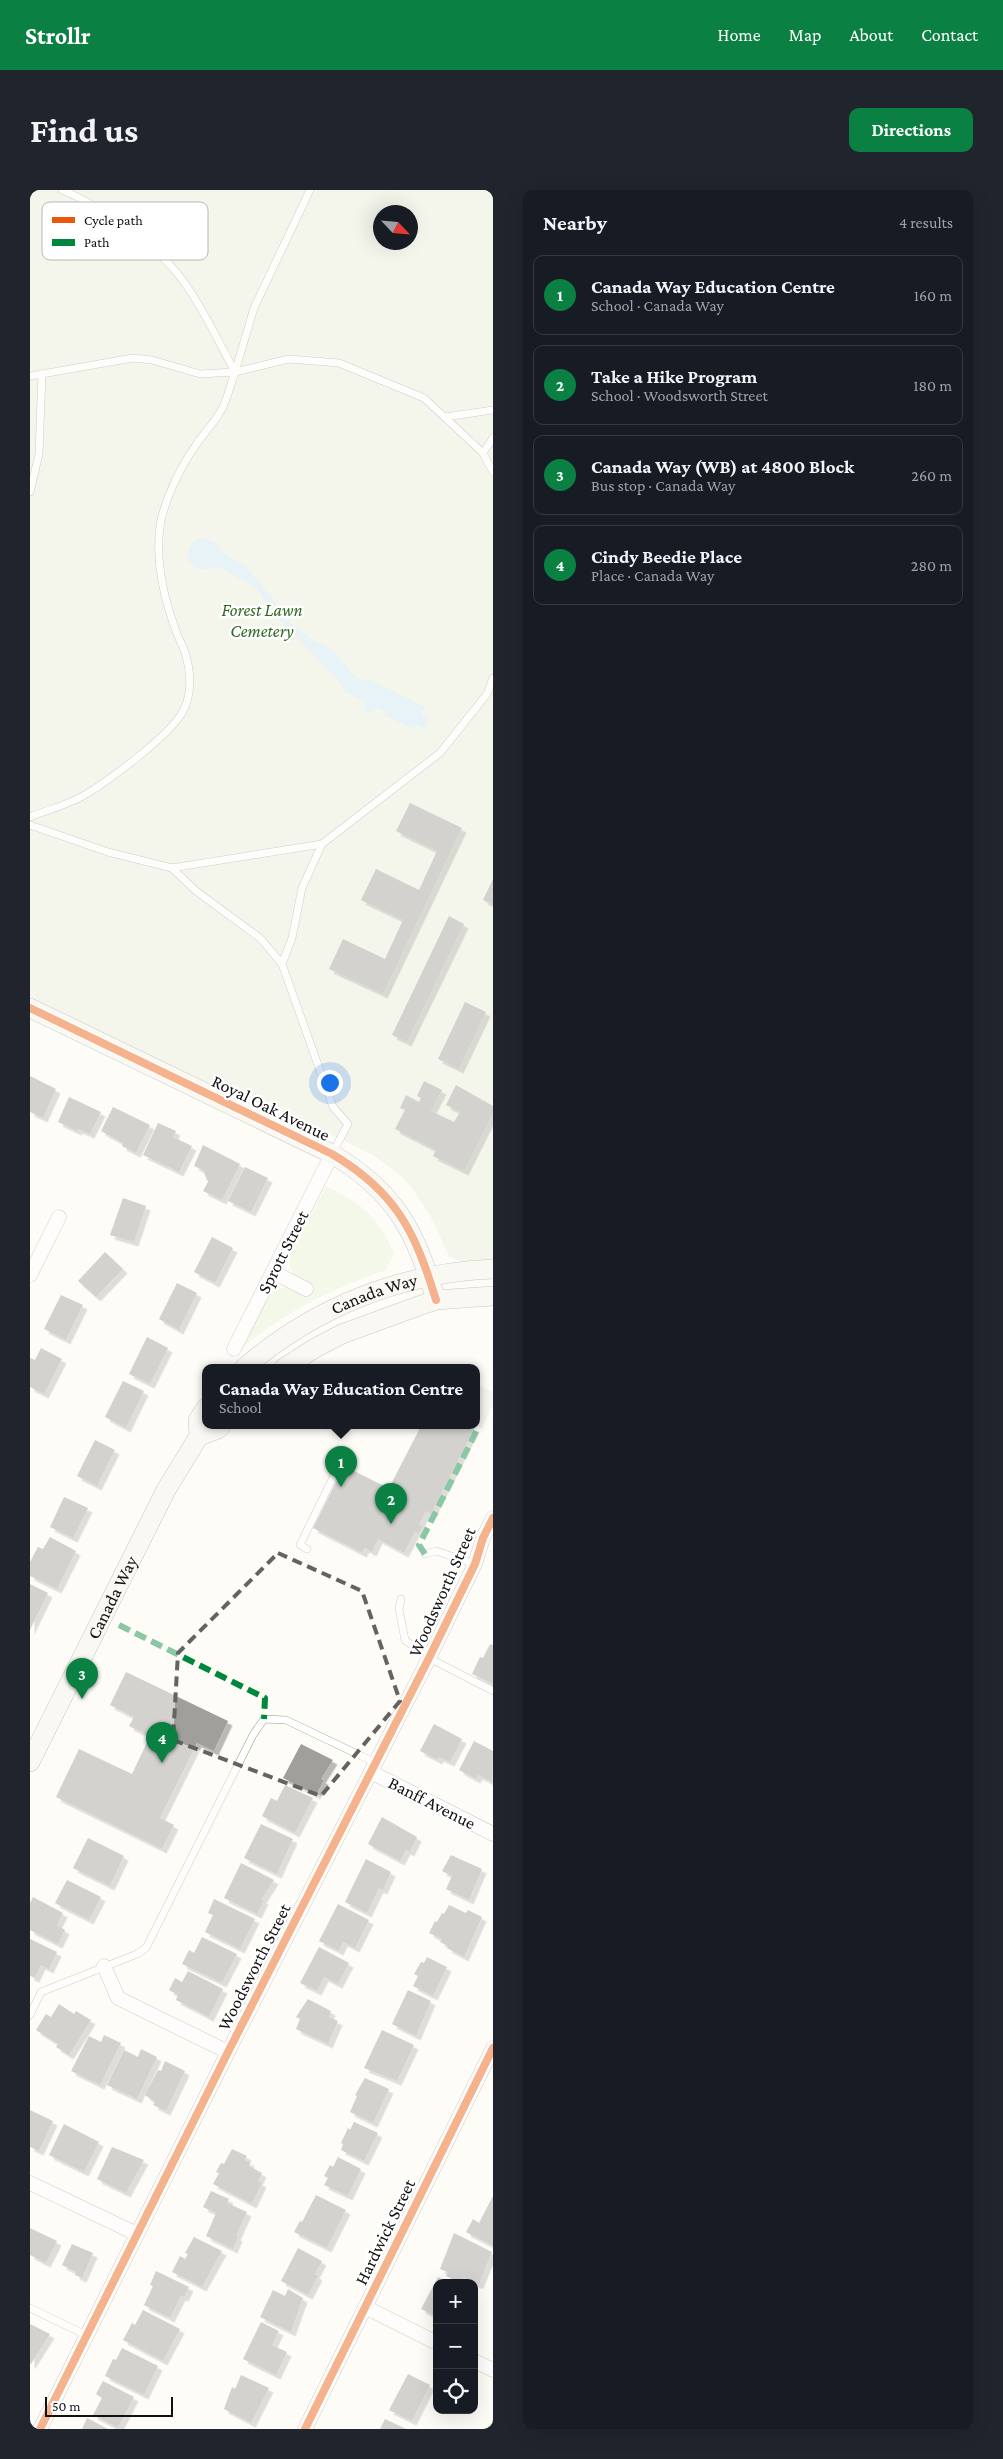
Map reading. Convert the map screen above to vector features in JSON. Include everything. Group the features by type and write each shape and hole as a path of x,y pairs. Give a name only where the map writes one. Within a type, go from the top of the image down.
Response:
{"main road":[{"name":"Royal Oak Avenue","path":"30,1008 332,1154 381,1190 415,1238 436,1300"},
{"name":"Canada Way","path":"249,1364 304,1323 358,1296 428,1275 493,1269"},
{"name":"Canada Way","path":"291,1364 342,1334 436,1300 493,1296"},
{"name":"Canada Way","path":"30,1762 166,1490 199,1436 198,1420 202,1414"},
{"path":"199,1436 219,1429"}],"street":[{"name":"Sprott Street","path":"234,1349 332,1154"},
{"path":"30,1275 59,1217"},
{"path":"273,1272 306,1289"},
{"name":"Woodsworth Street","path":"40,2429 228,2052 429,1658 475,1564 483,1538 493,1518"},
{"name":"Banff Avenue","path":"373,1768 493,1834"},
{"name":"Woodsworth Street","path":"104,1966 118,1998 228,2052"},
{"name":"Hardwick Street","path":"304,2429 493,2048"},
{"path":"30,2183 137,2234"},
{"path":"365,2307 433,2341"},
{"path":"478,2363 493,2370"}],"lane":[{"path":"62,190 78,196 87,202"},
{"path":"30,817 82,797 126,767 167,730 183,711 190,686 189,671 186,654 164,597 160,573 161,520 171,492 195,445 219,414 226,400 254,308 310,190"},
{"path":"164,260 185,283 235,372"},
{"path":"30,376 133,358 152,360 200,374 235,372 289,359 339,364 424,398 484,453 493,472"},
{"path":"30,492 38,454 42,374"},
{"path":"445,417 493,410"},
{"path":"484,453 493,438"},
{"path":"282,964 292,938 302,888 322,844 440,753 490,696 493,678"},
{"path":"30,825 108,852 172,868 322,844"},
{"path":"172,868 196,890 260,938 282,964 332,1107 348,1124 332,1154"},
{"path":"307,1549 300,1545 341,1461"},
{"path":"425,1554 436,1551 448,1553 475,1564"},
{"path":"401,1599 399,1609 404,1640 429,1658 493,1691"},
{"path":"30,2015 41,1992 136,1954 146,1948 253,1735 264,1719 286,1720 373,1768"},
{"path":"30,2308 86,2335"}],"highlighted area":[{"path":"278,1553 362,1591 400,1701 321,1796 173,1740 178,1653"}],"green space":[{"name":"Forest Lawn Cemetery","path":"30,190 493,190 493,1260 463,1262 449,1256 431,1217 412,1188 401,1176 373,1155 311,1125 201,1081 30,997"},
{"path":"326,1186 359,1205 375,1220 394,1253 386,1270 310,1302 274,1324 241,1349 239,1347 270,1292 285,1287 309,1296 314,1288 291,1272 289,1256"}],"shaded area":[{"path":"480,1386 493,1392 493,1405 482,1428 480,1427"}],"water":[{"path":"204,538 216,543 228,556 246,566 275,602 284,618 312,640 330,648 357,678 362,681 368,679 425,707 421,715 429,719 425,729 416,725 414,729 384,715 386,712 375,707 371,712 366,713 364,707 366,702 345,692 339,681 271,611 257,588 219,567 201,569 194,566 187,557 189,550 194,542"}],"building":[{"path":"410,803 462,828 383,994 329,969 343,939 385,959 403,920 361,900 376,869 419,890 437,851 396,831"},
{"path":"493,879 493,905 483,900"},
{"path":"449,916 464,924 407,1042 392,1035"},
{"path":"465,1002 486,1012 459,1069 438,1059"},
{"path":"30,1076 56,1089 43,1118 30,1112"},
{"path":"424,1081 442,1090 431,1111 454,1122 460,1112 446,1105 456,1085 493,1106 493,1113 464,1171 433,1156 436,1150 395,1129 405,1110 400,1108 406,1095 419,1102 421,1098 417,1096"},
{"path":"69,1097 101,1112 90,1134 78,1129 77,1131 58,1122"},
{"path":"113,1107 150,1125 136,1153 122,1146 123,1143 101,1131"},
{"path":"158,1123 176,1131 173,1137 192,1146 179,1172 143,1155"},
{"path":"203,1145 240,1164 222,1200 203,1191 208,1182 203,1170 194,1166"},
{"path":"245,1167 268,1178 251,1212 228,1201"},
{"path":"123,1198 146,1206 134,1242 110,1235"},
{"path":"212,1237 233,1248 215,1283 194,1272"},
{"path":"105,1252 123,1269 96,1297 78,1281"},
{"path":"177,1283 197,1293 179,1330 159,1319"},
{"path":"61,1295 83,1305 66,1340 44,1329"},
{"path":"147,1337 168,1348 150,1384 129,1374"},
{"path":"41,1348 62,1359 44,1394 30,1387 30,1358 35,1360"},
{"path":"123,1381 144,1391 126,1428 105,1417"},
{"path":"419,1429 474,1429 431,1514 426,1511 419,1525 423,1526 419,1534 415,1532 404,1553 378,1539 372,1552 365,1548 362,1553 313,1528 344,1466 382,1485 381,1489 387,1492"},
{"path":"95,1440 115,1450 97,1486 77,1476"},
{"path":"64,1497 88,1508 73,1538 50,1527"},
{"path":"50,1537 76,1551 57,1589 30,1576 30,1562 38,1547 43,1549"},
{"path":"30,1584 48,1593 30,1630"},
{"path":"490,1644 493,1645 493,1684 472,1674 480,1657 483,1658"},
{"path":"126,1672 228,1721 214,1751 197,1743 160,1818 174,1825 162,1849 56,1797 79,1749 132,1774 150,1736 129,1726 134,1717 110,1705"},
{"path":"434,1724 462,1739 450,1762 439,1757 438,1760 420,1751"},
{"path":"474,1741 493,1751 492,1782 478,1775 476,1779 459,1770"},
{"path":"301,1744 333,1760 321,1779 324,1780 316,1795 283,1778"},
{"path":"285,1785 313,1798 295,1833 262,1816 271,1798 277,1801"},
{"path":"382,1817 417,1837 410,1852 406,1850 400,1861 368,1844"},
{"path":"261,1824 293,1839 277,1874 244,1858"},
{"path":"88,1838 124,1856 110,1886 73,1868"},
{"path":"451,1855 482,1869 469,1900 446,1889 452,1876 442,1871"},
{"path":"366,1859 391,1872 383,1890 379,1888 367,1913 345,1902"},
{"path":"241,1863 274,1880 262,1899 264,1900 257,1914 224,1898"},
{"path":"67,1880 101,1897 89,1920 55,1903"},
{"path":"33,1897 63,1913 57,1925 65,1930 58,1944 30,1930 30,1903"},
{"path":"214,1899 255,1919 240,1949 205,1932 213,1915 208,1913"},
{"path":"338,1904 369,1920 355,1948 343,1942 339,1951 319,1941"},
{"path":"449,1905 466,1913 468,1910 482,1917 464,1957 447,1948 448,1946 440,1942 442,1939 429,1933 435,1921 437,1922 442,1913 444,1914"},
{"path":"202,1937 237,1954 222,1983 182,1964 189,1950 194,1953"},
{"path":"30,1939 57,1952 49,1969 41,1965 35,1978 30,1976"},
{"path":"319,1947 349,1963 338,1984 324,1977 317,1991 300,1983"},
{"path":"427,1957 447,1967 433,1996 413,1986 418,1976 414,1974 421,1962 424,1963"},
{"path":"188,1971 223,1989 209,2017 176,2000 178,1995 169,1990 175,1978 182,1982"},
{"path":"408,1990 431,2001 416,2036 392,2024"},
{"path":"308,1999 331,2011 329,2017 338,2021 328,2044 296,2029 300,2019 296,2017"},
{"path":"59,2004 74,2014 76,2011 91,2020 69,2055 56,2047 58,2044 36,2030 46,2014 51,2017"},
{"path":"382,2030 414,2045 397,2081 364,2068"},
{"path":"104,2035 121,2043 100,2085 71,2071 89,2036 101,2042"},
{"path":"141,2049 157,2057 137,2099 107,2085 124,2050 138,2057"},
{"path":"165,2061 185,2071 166,2111 153,2105 155,2102 145,2095 158,2070 161,2071"},
{"path":"365,2078 389,2089 373,2123 350,2112 357,2096 355,2095"},
{"path":"30,2110 53,2121 39,2151 30,2147"},
{"path":"354,2122 378,2133 364,2161 341,2150 343,2144 341,2143 348,2128 350,2130"},
{"path":"64,2124 99,2142 84,2172 49,2155"},
{"path":"112,2147 144,2160 126,2193 97,2179"},
{"path":"232,2149 247,2156 245,2160 250,2162 249,2166 262,2173 258,2181 262,2183 252,2204 213,2184 219,2173 216,2172 221,2163 224,2164"},
{"path":"338,2157 361,2169 348,2196 324,2185 328,2178 324,2176 330,2165 333,2167"},
{"path":"211,2191 229,2199 227,2203 247,2212 236,2236 238,2237 233,2249 206,2236 216,2213 203,2207"},
{"path":"316,2195 346,2210 327,2248 294,2232 300,2221 302,2222"},
{"path":"493,2196 493,2246 466,2232 473,2219 479,2223"},
{"path":"30,2228 57,2241 46,2263 30,2255"},
{"path":"454,2233 492,2252 479,2284 478,2279 464,2277 463,2279 452,2279 446,2276 448,2272 440,2269"},
{"path":"194,2237 222,2251 202,2287 172,2272 180,2256 185,2259 188,2254 185,2253"},
{"path":"72,2244 93,2253 82,2278 75,2275 76,2272 62,2265"},
{"path":"298,2248 322,2261 315,2274 318,2276 308,2295 281,2281"},
{"path":"156,2271 189,2287 184,2297 181,2296 170,2318 144,2305 153,2286 150,2285"},
{"path":"433,2286 433,2315 421,2309"},
{"path":"288,2289 303,2298 291,2332 260,2317 273,2290 285,2296"},
{"path":"143,2310 180,2329 163,2361 123,2340 132,2323 135,2325"},
{"path":"261,2322 279,2331 272,2345 287,2352 276,2375 243,2359"},
{"path":"30,2324 50,2334 31,2364 30,2364"},
{"path":"122,2348 158,2366 144,2395 105,2376 113,2359 116,2360"},
{"path":"408,2374 430,2385 412,2421 389,2410"},
{"path":"241,2375 269,2388 251,2423 224,2409 232,2387 235,2389"},
{"path":"103,2381 134,2397 118,2428 93,2415 102,2398 96,2394"},
{"path":"87,2418 108,2429 82,2429"},
{"path":"385,2419 406,2429 380,2429"}],"marked path":[{"path":"425,1554 419,1545 477,1429"},
{"path":"119,1625 265,1698 264,1719"}],"cycle path":[{"path":"30,1008 332,1154 354,1168 372,1183 400,1215 420,1253 436,1300"},
{"path":"40,2429 228,2052 429,1658 475,1564 483,1538 493,1518"},
{"path":"305,2429 493,2048"}],"place":[{"name":"Canada Way Education Centre","path":"341,1487"},
{"name":"Take a Hike Program","path":"391,1524"},
{"name":"Canada Way (WB) at 4800 Block","path":"82,1699"},
{"name":"Cindy Beedie Place","path":"162,1763"}]}
